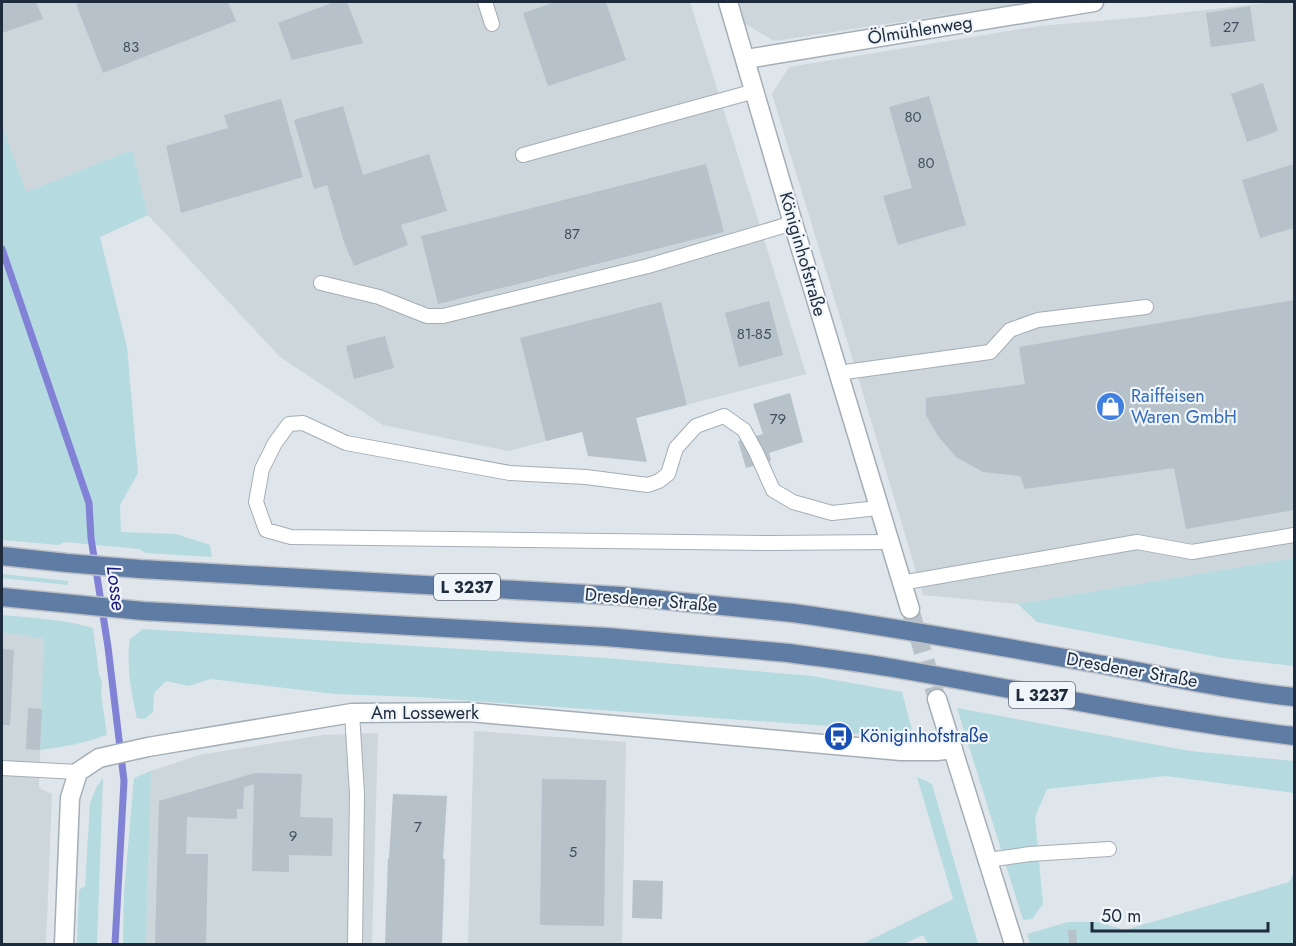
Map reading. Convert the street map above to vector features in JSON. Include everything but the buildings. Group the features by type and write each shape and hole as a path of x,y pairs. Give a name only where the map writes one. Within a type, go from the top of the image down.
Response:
{"main road":[{"name":"Dresdener Straße","path":"2,556 140,569 622,596 793,613 904,629 1211,685 1294,697"},
{"name":"L 3237","path":"2,597 143,611 607,637 789,653 891,668 1160,716 1294,736"}],"street":[{"name":"Königinhofstraße","path":"728,2 888,542 910,609"},
{"name":"Ölmühlenweg","path":"746,58 1017,8 1094,2"},
{"path":"937,699 1014,945"},
{"name":"Am Lossewerk","path":"78,772 99,758 148,747 352,713 469,712 901,751 953,749"},
{"path":"64,945 70,798 78,772"}],"lane":[{"path":"485,2 492,24"},
{"path":"522,155 755,91"},
{"path":"321,283 379,297 427,316 442,316 648,266 793,224"},
{"path":"838,374 990,351 1010,330 1038,320 1146,307"},
{"path":"878,508 832,513 793,502 773,490 744,430 724,416 696,426 676,448 668,474 648,485 586,477 510,473 346,443 303,423 289,424 274,443 262,468 256,502 266,530 291,537 770,543 888,542"},
{"path":"902,583 1137,542 1192,552 1294,535"},
{"path":"352,713 357,795 355,945"},
{"path":"2,768 78,772"},
{"path":"988,860 1030,854 1109,849"}],"shaded area":[{"path":"2,2 690,2 806,374 508,451 383,425 280,357 148,215 132,150 26,192 2,125"},
{"path":"738,2 1031,2 774,41 744,23"},
{"path":"1274,2 1294,2 1294,558 1018,604 923,595 772,94 789,67 1039,26"},
{"path":"2,125 26,192 132,150 148,215 100,237 127,347 138,473 120,505 121,532 176,534 210,545 212,557 146,553 139,549 65,542 58,545 2,540"},
{"path":"1294,558 1294,666 1223,658 1037,622 1018,604"},
{"path":"2,574 68,581 68,585 2,578"},
{"path":"2,615 59,621 93,628 102,682 101,693 107,735 40,750 44,639 2,632"},
{"path":"143,629 606,658 812,676 902,692 912,730 907,733 852,734 829,726 417,697 335,694 211,679 188,686 166,681 154,693 153,712 145,719 137,718 130,678 129,649 130,639"},
{"path":"2,632 44,639 39,788 52,794 46,944 2,944"},
{"path":"957,708 1190,751 1294,761 1294,793 1166,776 1047,789 1035,817 1043,904 1032,919 1023,920"},
{"path":"474,731 626,742 622,944 468,944"},
{"path":"378,733 372,944 146,944 151,771 199,755 323,735"},
{"path":"151,771 146,944 123,944 124,893 134,778"},
{"path":"917,777 932,784 978,944 928,944 923,935 904,944 862,944 953,899"},
{"path":"103,778 97,944 77,944 79,890 85,886 90,803"},
{"path":"1294,872 1294,944 1030,944 1027,934 1068,922 1097,922 1125,930 1289,882"}],"waterway":[{"name":"Losse","path":"2,249 89,503 91,538 108,647 124,781 115,944"}],"tunnel":[{"path":"910,609 937,699"}],"place":[{"name":"Raiffeisen Waren GmbH","path":"1110,406"},
{"name":"Königinhofstraße","path":"839,736"}]}
